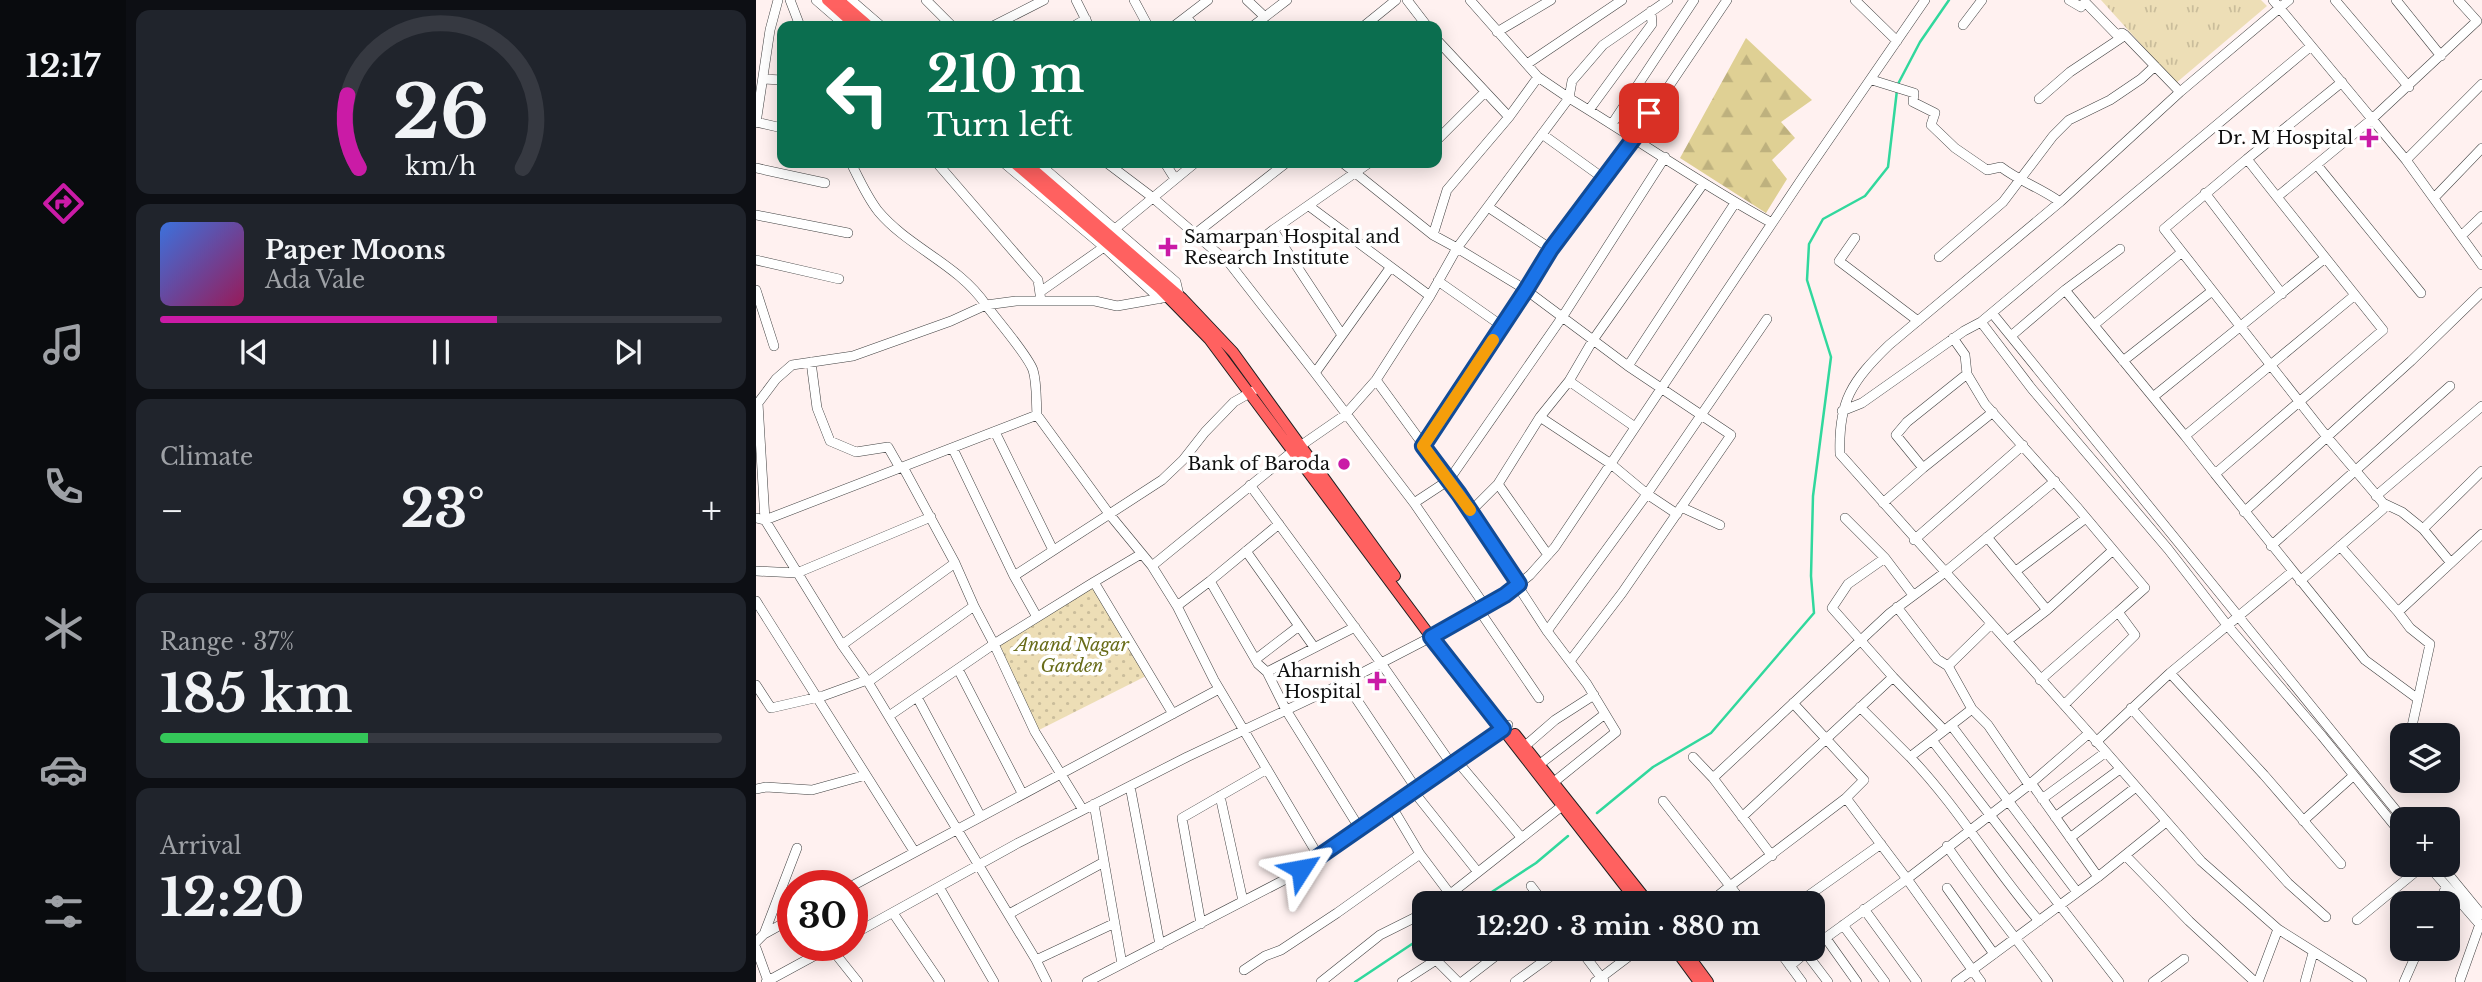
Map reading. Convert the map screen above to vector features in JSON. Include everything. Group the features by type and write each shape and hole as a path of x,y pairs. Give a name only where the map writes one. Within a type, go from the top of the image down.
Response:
{"main road":[{"path":"827,0 850,21"},
{"path":"839,0 863,21"},
{"path":"1020,168 1233,352 1254,390 1562,806 1585,826 1639,891"},
{"path":"1031,168 1166,293"},
{"path":"1506,727 1540,764 1630,891"},
{"path":"1684,961 1699,982"},
{"path":"1693,961 1708,982"}],"street":[{"path":"777,127 756,122 778,0"},
{"path":"790,0 798,21"},
{"path":"816,0 840,21"},
{"path":"851,0 875,21"},
{"path":"1076,0 1087,21"},
{"path":"1134,0 1145,21"},
{"path":"1181,21 1198,3 1208,0"},
{"path":"1260,21 1287,0"},
{"path":"1370,21 1396,0"},
{"path":"1407,0 1423,21"},
{"path":"1470,0 1538,77 1735,204 1772,223"},
{"path":"1497,32 1551,0"},
{"path":"1527,64 1622,0"},
{"path":"1152,566 1297,448 1345,415 1376,380 1458,248 1569,97 1572,81 1603,45 1668,0"},
{"path":"1612,124 1694,0"},
{"path":"1423,446 1551,249 1634,138 1727,0"},
{"path":"1855,0 1897,41"},
{"path":"868,926 1094,804 1434,636 1519,584 1548,555 1925,0"},
{"path":"1963,25 1982,0"},
{"path":"2069,0 2081,7 2085,2 2117,35 2125,35 2180,92"},
{"path":"2288,0 2276,4 2060,202 1863,370 1843,411 1839,428 1840,454 2201,861 2278,929 2362,982"},
{"path":"2335,0 2409,87"},
{"path":"2396,0 2441,56"},
{"path":"2277,197 2409,87 2479,19 2458,0"},
{"path":"929,1 947,21"},
{"path":"1002,21 1038,1"},
{"path":"1249,1 1265,17"},
{"path":"2276,4 2406,160 2482,265"},
{"path":"1590,110 1652,24 1651,11"},
{"path":"1186,17 1190,21"},
{"path":"2039,99 2070,72 2125,35"},
{"path":"1843,411 1863,403 1953,338 1981,322 2311,46"},
{"path":"1442,48 1509,117"},
{"path":"1939,257 2003,202 2053,136 2069,120 2110,100 2155,66"},
{"path":"1433,235 1447,190 1509,117 1538,77"},
{"path":"763,79 777,80"},
{"path":"1872,79 1914,93 1913,102 1935,113 1931,125 1955,148 1987,170 2001,167 2060,202"},
{"path":"2300,581 2383,509 2379,500 2164,229 2343,82"},
{"path":"2406,160 2482,84"},
{"path":"1442,135 1485,92"},
{"path":"1542,134 1603,178"},
{"path":"2434,198 2482,148"},
{"path":"1414,503 1449,480 1563,316 1665,157"},
{"path":"2215,474 2383,330 2247,159"},
{"path":"2317,165 2421,293"},
{"path":"756,168 825,183"},
{"path":"854,168 879,211 977,291 1032,368 1037,415 1110,515 1152,566 1177,606 1219,689 1319,857"},
{"path":"942,168 1038,280 1041,297"},
{"path":"1010,168 1104,247 1166,293"},
{"path":"1044,168 1176,282 1166,293 1117,306 1095,301 1041,297 986,305 939,326 853,356 792,365 776,379 757,404 760,519 889,716 980,865 1047,982"},
{"path":"1114,168 1230,264 1414,503 1539,698"},
{"path":"1168,168 1175,179"},
{"path":"1115,229 1189,168"},
{"path":"1195,234 1280,168"},
{"path":"1350,168 1433,235 1526,290 1628,366 1731,435 1570,661"},
{"path":"1230,264 1272,230 1362,168"},
{"path":"1471,511 1498,484 1540,417 1569,381 1593,340 1703,184"},
{"path":"2205,193 2282,294"},
{"path":"1628,366 1735,204"},
{"path":"1309,206 1430,296"},
{"path":"1488,206 1551,249"},
{"path":"756,215 848,233"},
{"path":"2462,236 2482,216"},
{"path":"1272,230 1342,335"},
{"path":"1854,237 1839,261 1918,321"},
{"path":"1041,297 1104,247"},
{"path":"2011,336 2065,290 2120,249"},
{"path":"2094,325 2182,252"},
{"path":"2153,397 2325,258"},
{"path":"756,260 839,279"},
{"path":"1315,373 1390,268"},
{"path":"1438,281 1503,326"},
{"path":"756,289 774,346"},
{"path":"2065,290 2365,660 2418,699"},
{"path":"2123,361 2212,291"},
{"path":"2244,512 2411,361 2482,292"},
{"path":"2185,436 2354,295"},
{"path":"1992,313 2393,807"},
{"path":"1548,631 1767,320"},
{"path":"1981,322 2032,389 2390,820"},
{"path":"1953,338 1965,355 1966,374 1985,404 2145,588 2040,680"},
{"path":"811,362 817,408 830,441 856,452 888,447 955,562 1035,732 1083,810"},
{"path":"1923,468 1896,435 1906,422 1966,374"},
{"path":"1376,380 1471,511 1616,732 1553,782"},
{"path":"1569,381 1635,427"},
{"path":"2271,546 2451,386"},
{"path":"1014,576 1162,480 1184,460 1205,432 1234,402 1254,390"},
{"path":"2379,500 2482,406"},
{"path":"1883,503 1993,412"},
{"path":"760,519 953,449 1037,415"},
{"path":"1540,417 1611,464 1647,494 1679,510 1720,525"},
{"path":"995,432 1053,550"},
{"path":"1914,540 2023,445"},
{"path":"953,449 1014,576 1037,617"},
{"path":"2423,529 2482,471"},
{"path":"1713,778 1897,607 1944,573 2054,481"},
{"path":"1498,484 1548,555"},
{"path":"1250,485 1455,763 1521,837"},
{"path":"2379,500 2402,512 2423,529 2451,563"},
{"path":"756,571 797,573 930,517"},
{"path":"2016,571 2086,518"},
{"path":"1845,519 1885,558 1913,595"},
{"path":"1177,606 1279,524"},
{"path":"2398,612 2482,534"},
{"path":"1987,537 2047,610"},
{"path":"2340,546 2410,628 2430,644 2413,723"},
{"path":"1246,551 1314,647"},
{"path":"2007,640 2047,610 2112,551"},
{"path":"889,716 1037,617 1141,554"},
{"path":"1885,558 1848,584 1832,608 1894,677 1948,728 2008,800 2077,892"},
{"path":"2182,568 2192,559"},
{"path":"842,645 955,562"},
{"path":"2096,742 2170,673 2293,571"},
{"path":"1210,581 1360,829"},
{"path":"1094,582 1172,713"},
{"path":"756,601 914,851"},
{"path":"756,685 771,708 817,698 867,681 974,606"},
{"path":"1897,607 1937,659 1948,666 1972,709 1988,725 2098,877"},
{"path":"2064,705 2135,635 2118,612"},
{"path":"1948,666 1990,625"},
{"path":"1256,659 1298,626"},
{"path":"1267,672 1355,627"},
{"path":"958,669 1022,793"},
{"path":"2170,673 2341,864"},
{"path":"1741,817 1894,677"},
{"path":"1345,682 1416,791 1477,872"},
{"path":"868,877 1219,689"},
{"path":"1525,746 1555,720 1594,695"},
{"path":"917,697 980,815"},
{"path":"1724,891 1846,798 1864,780 1793,703"},
{"path":"1860,707 1933,781 2014,892 2039,921"},
{"path":"2131,708 2288,883 2326,917"},
{"path":"1910,757 1972,709"},
{"path":"1540,764 1605,714"},
{"path":"1087,982 1284,880 1506,727"},
{"path":"1857,982 1825,937 2029,785 2088,734"},
{"path":"1932,740 2119,982"},
{"path":"2042,799 2106,752"},
{"path":"1693,757 1713,778 1772,856"},
{"path":"1201,924 1182,818 1267,769"},
{"path":"2055,817 2120,769"},
{"path":"756,789 766,787 812,790 866,775"},
{"path":"2304,821 2353,776"},
{"path":"1130,786 1160,945"},
{"path":"2070,838 2136,787"},
{"path":"1220,796 1243,901"},
{"path":"1846,798 1981,982"},
{"path":"1663,801 1734,891"},
{"path":"1094,804 1122,964"},
{"path":"1454,891 1562,806"},
{"path":"1392,807 1420,854 1448,891"},
{"path":"1956,982 2126,856 2166,822"},
{"path":"1815,891 1881,844"},
{"path":"1947,846 1972,884 2017,938 2048,982"},
{"path":"764,934 797,848"},
{"path":"1244,970 1265,956 1281,950 1420,854"},
{"path":"2126,856 2189,920 2257,982 2278,929"},
{"path":"1009,914 1104,862"},
{"path":"2357,920 2410,877"},
{"path":"2437,877 2481,922"},
{"path":"2449,877 2481,922"},
{"path":"1531,886 1535,891"},
{"path":"939,887 994,982"},
{"path":"2444,891 2446,887"},
{"path":"1947,888 1994,954"},
{"path":"1864,909 1917,982"},
{"path":"893,913 940,982"},
{"path":"1321,982 1380,935 1412,919"},
{"path":"2460,980 2481,922"},
{"path":"1035,960 1115,923"},
{"path":"1843,925 1885,982"},
{"path":"756,942 777,927"},
{"path":"756,948 767,981 804,961"},
{"path":"2305,982 2313,953"},
{"path":"2153,982 2184,959"},
{"path":"1402,982 1436,960 1460,982 1488,961"},
{"path":"843,961 858,982"},
{"path":"1515,982 1544,961"},
{"path":"1588,961 1601,980 1624,961"},
{"path":"1786,961 1802,982"},
{"path":"1790,966 1796,961"},
{"path":"1817,961 1828,982"},
{"path":"2404,982 2413,961"}],"green space":[{"path":"2101,0 2261,0 2267,6 2176,83"},
{"path":"1746,38 1812,100 1781,122 1795,138 1772,160 1787,179 1766,213 1680,158"},
{"name":"Anand Nagar Garden","path":"1094,582 1148,675 1035,732 994,644"}],"waterway":[{"path":"1898,84 1920,42 1949,0"},
{"path":"1597,813 1653,767 1711,733 1814,613 1811,576 1813,496 1831,357 1807,280 1809,244 1823,219 1865,196 1888,167 1897,90"},
{"path":"1493,891 1536,863 1568,836"},
{"path":"1355,982 1412,944"}],"slow traffic":[{"path":"1470,510 1423,446 1493,340"}],"place":[{"name":"Dr. M Hospital","path":"2369,138"},
{"name":"Samarpan Hospital and Research Institute","path":"1168,247"},
{"name":"Bank of Baroda","path":"1344,464"},
{"name":"Aharnish Hospital","path":"1377,681"}],"route":[{"path":"1301,869 1503,729 1431,637 1505,595 1519,584 1459,494 1423,446 1551,249 1634,138 1649,113"}]}
